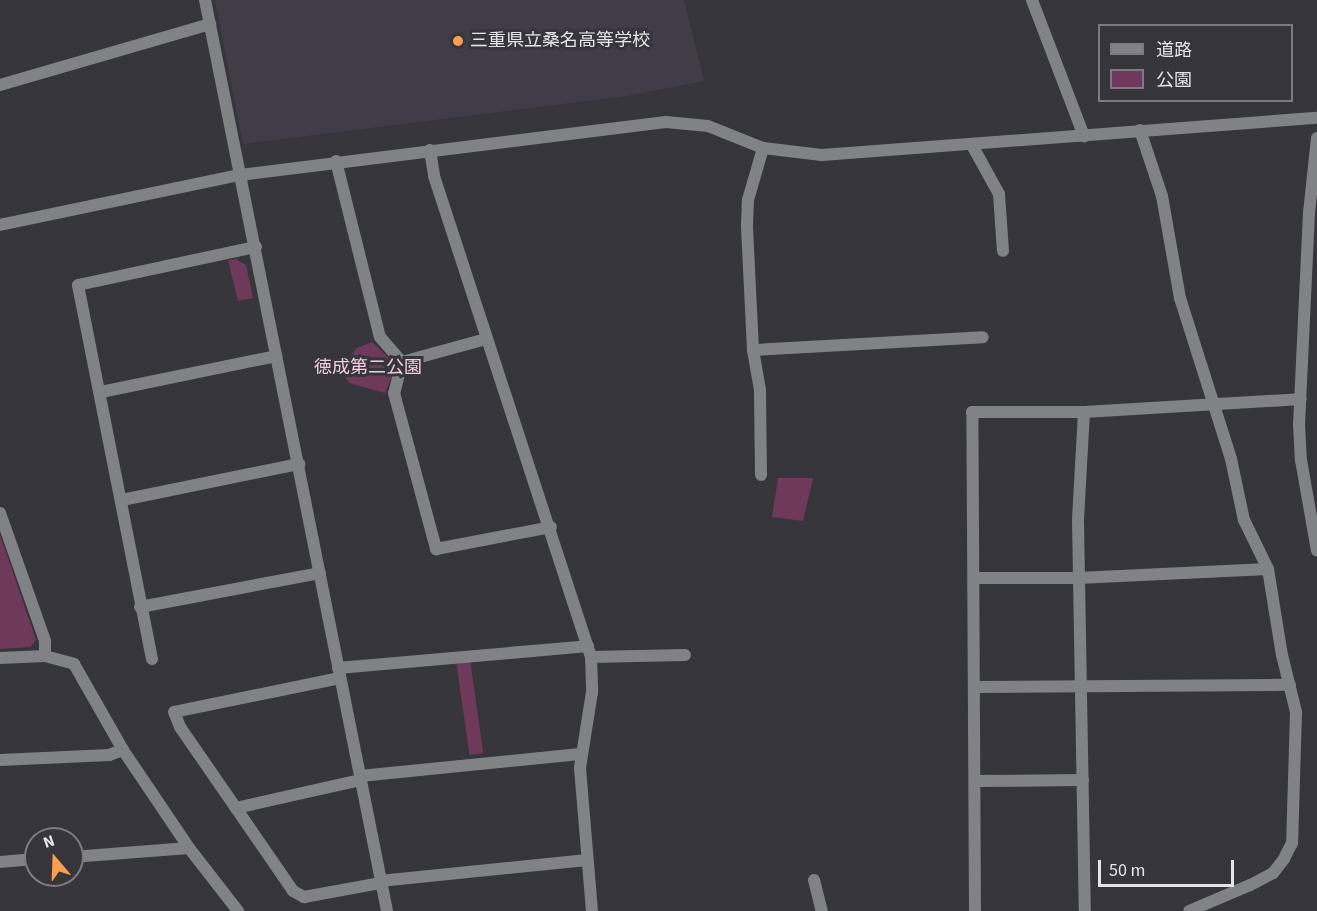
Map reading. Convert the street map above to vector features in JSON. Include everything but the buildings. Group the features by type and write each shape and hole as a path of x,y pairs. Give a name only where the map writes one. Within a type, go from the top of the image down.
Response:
{"street":[{"path":"205,0 387,911"},
{"path":"1032,0 1084,136"},
{"path":"0,85 210,24"},
{"path":"0,225 240,175 336,161 666,122 708,126 763,148 822,155 1317,118"},
{"path":"1140,130 1162,196 1180,298 1231,459 1244,520 1268,568 1296,712 1292,843 1273,873 1189,911"},
{"path":"1317,138 1309,213 1301,399 1301,460 1317,551"},
{"path":"972,145 999,194 1003,251"},
{"path":"761,476 760,390 753,350 747,218 748,200 763,148"},
{"path":"430,150 434,176 486,339 551,527 590,652 592,692 580,754 592,911"},
{"path":"336,161 380,337 402,362"},
{"path":"152,659 78,285 256,247"},
{"path":"753,350 983,336"},
{"path":"402,362 486,339"},
{"path":"101,392 276,356"},
{"path":"402,362 394,393 436,549 551,527"},
{"path":"975,911 975,578 972,411 1084,412 1301,399"},
{"path":"1084,412 1078,578 1086,911"},
{"path":"122,500 299,464"},
{"path":"0,513 45,640 45,656"},
{"path":"975,578 1078,578 1268,568"},
{"path":"140,607 320,573"},
{"path":"587,860 380,882 304,897 293,891 180,727 174,712 339,673 590,652 686,655"},
{"path":"0,658 45,656 74,664 123,750 189,848 238,911"},
{"path":"975,687 1290,685"},
{"path":"0,760 109,755 123,750"},
{"path":"236,808 247,802 360,778 580,754"},
{"path":"976,782 1083,780"},
{"path":"84,856 189,848"},
{"path":"0,862 24,861"},
{"path":"814,880 822,911"}],"shaded area":[{"name":"三重県立桑名高等学校","path":"215,0 684,0 704,81 626,96 243,144"}],"green space":[{"path":"236,259 246,265 253,298 238,301 228,260"},
{"name":"徳成第二公園","path":"372,342 391,360 395,369 385,393 349,383 344,375 343,366 357,348"},
{"path":"778,478 813,478 803,521 772,517"},
{"path":"0,535 36,640 30,647 0,649"},
{"path":"470,659 483,753 469,755 456,661"}],"place":[{"name":"三重県立桑名高等学校","path":"458,41"}]}
